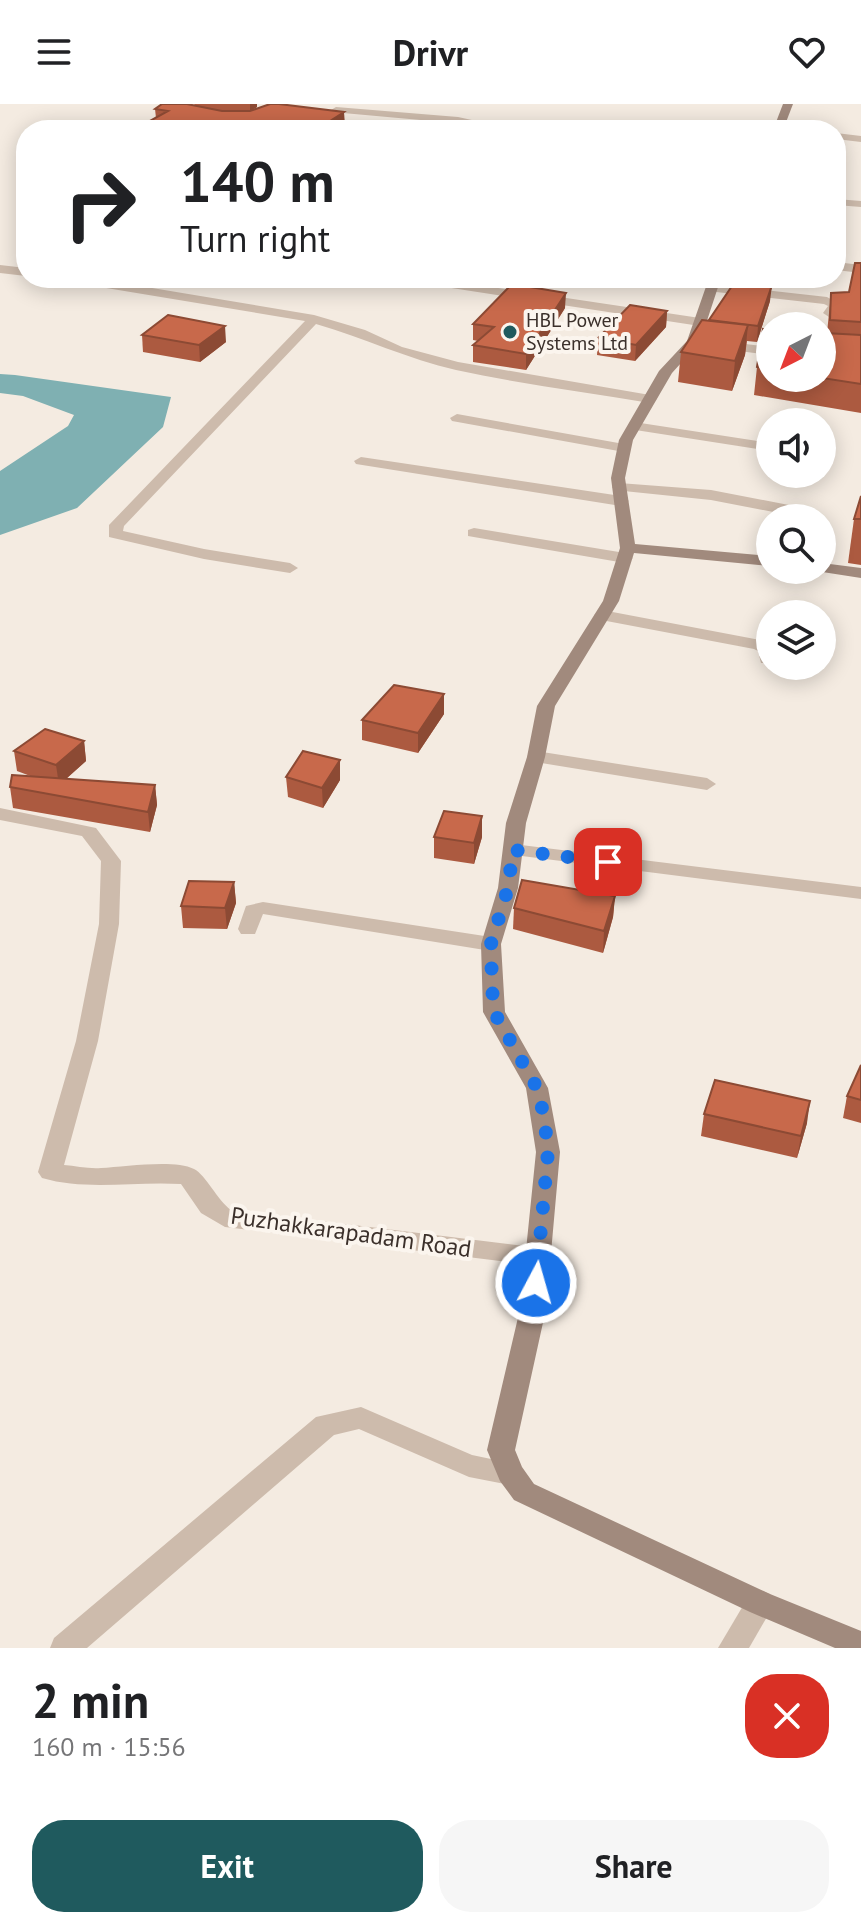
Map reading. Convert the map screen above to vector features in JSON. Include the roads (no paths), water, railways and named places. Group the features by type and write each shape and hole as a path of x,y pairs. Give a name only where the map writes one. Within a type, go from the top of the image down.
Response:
{"main road":[{"path":"711,288 693,342 666,371 624,448 620,494 626,553 611,601 546,706 536,757 516,823 508,888 491,944 494,1012 537,1088 548,1152 540,1257 524,1354 501,1450 510,1473 524,1492 760,1603 861,1645"},
{"path":"626,553 756,560"},
{"path":"836,570 861,573"}],"street":[{"path":"336,110 460,120"},
{"path":"407,120 412,114"},
{"path":"130,288 314,319 360,333 397,350 457,366 650,399"},
{"path":"476,288 700,322"},
{"path":"745,288 827,301 835,305 830,312"},
{"path":"290,568 204,554 115,534 117,525 314,319"},
{"path":"693,342 756,349"},
{"path":"457,418 624,448"},
{"path":"634,426 756,445"},
{"path":"361,461 620,494 711,495 758,504"},
{"path":"474,533 626,553"},
{"path":"602,615 756,644"},
{"path":"536,757 707,784"},
{"name":"Puzhakkarapadam Road","path":"0,814 89,832 111,861 109,924 87,1041 50,1172 98,1177 145,1173 188,1176 210,1207 225,1218 540,1257"},
{"path":"513,850 861,893"},
{"path":"248,929 253,910 263,908 491,944"},
{"path":"65,1648 326,1425 361,1418 469,1466 510,1473"},
{"path":"733,1648 760,1603"}],"water":[{"path":"0,374 171,397 163,427 77,508 0,535 0,471 68,426 74,415 23,396 0,393"}],"place":[{"name":"HBL Power Systems Ltd","path":"510,332"}]}
